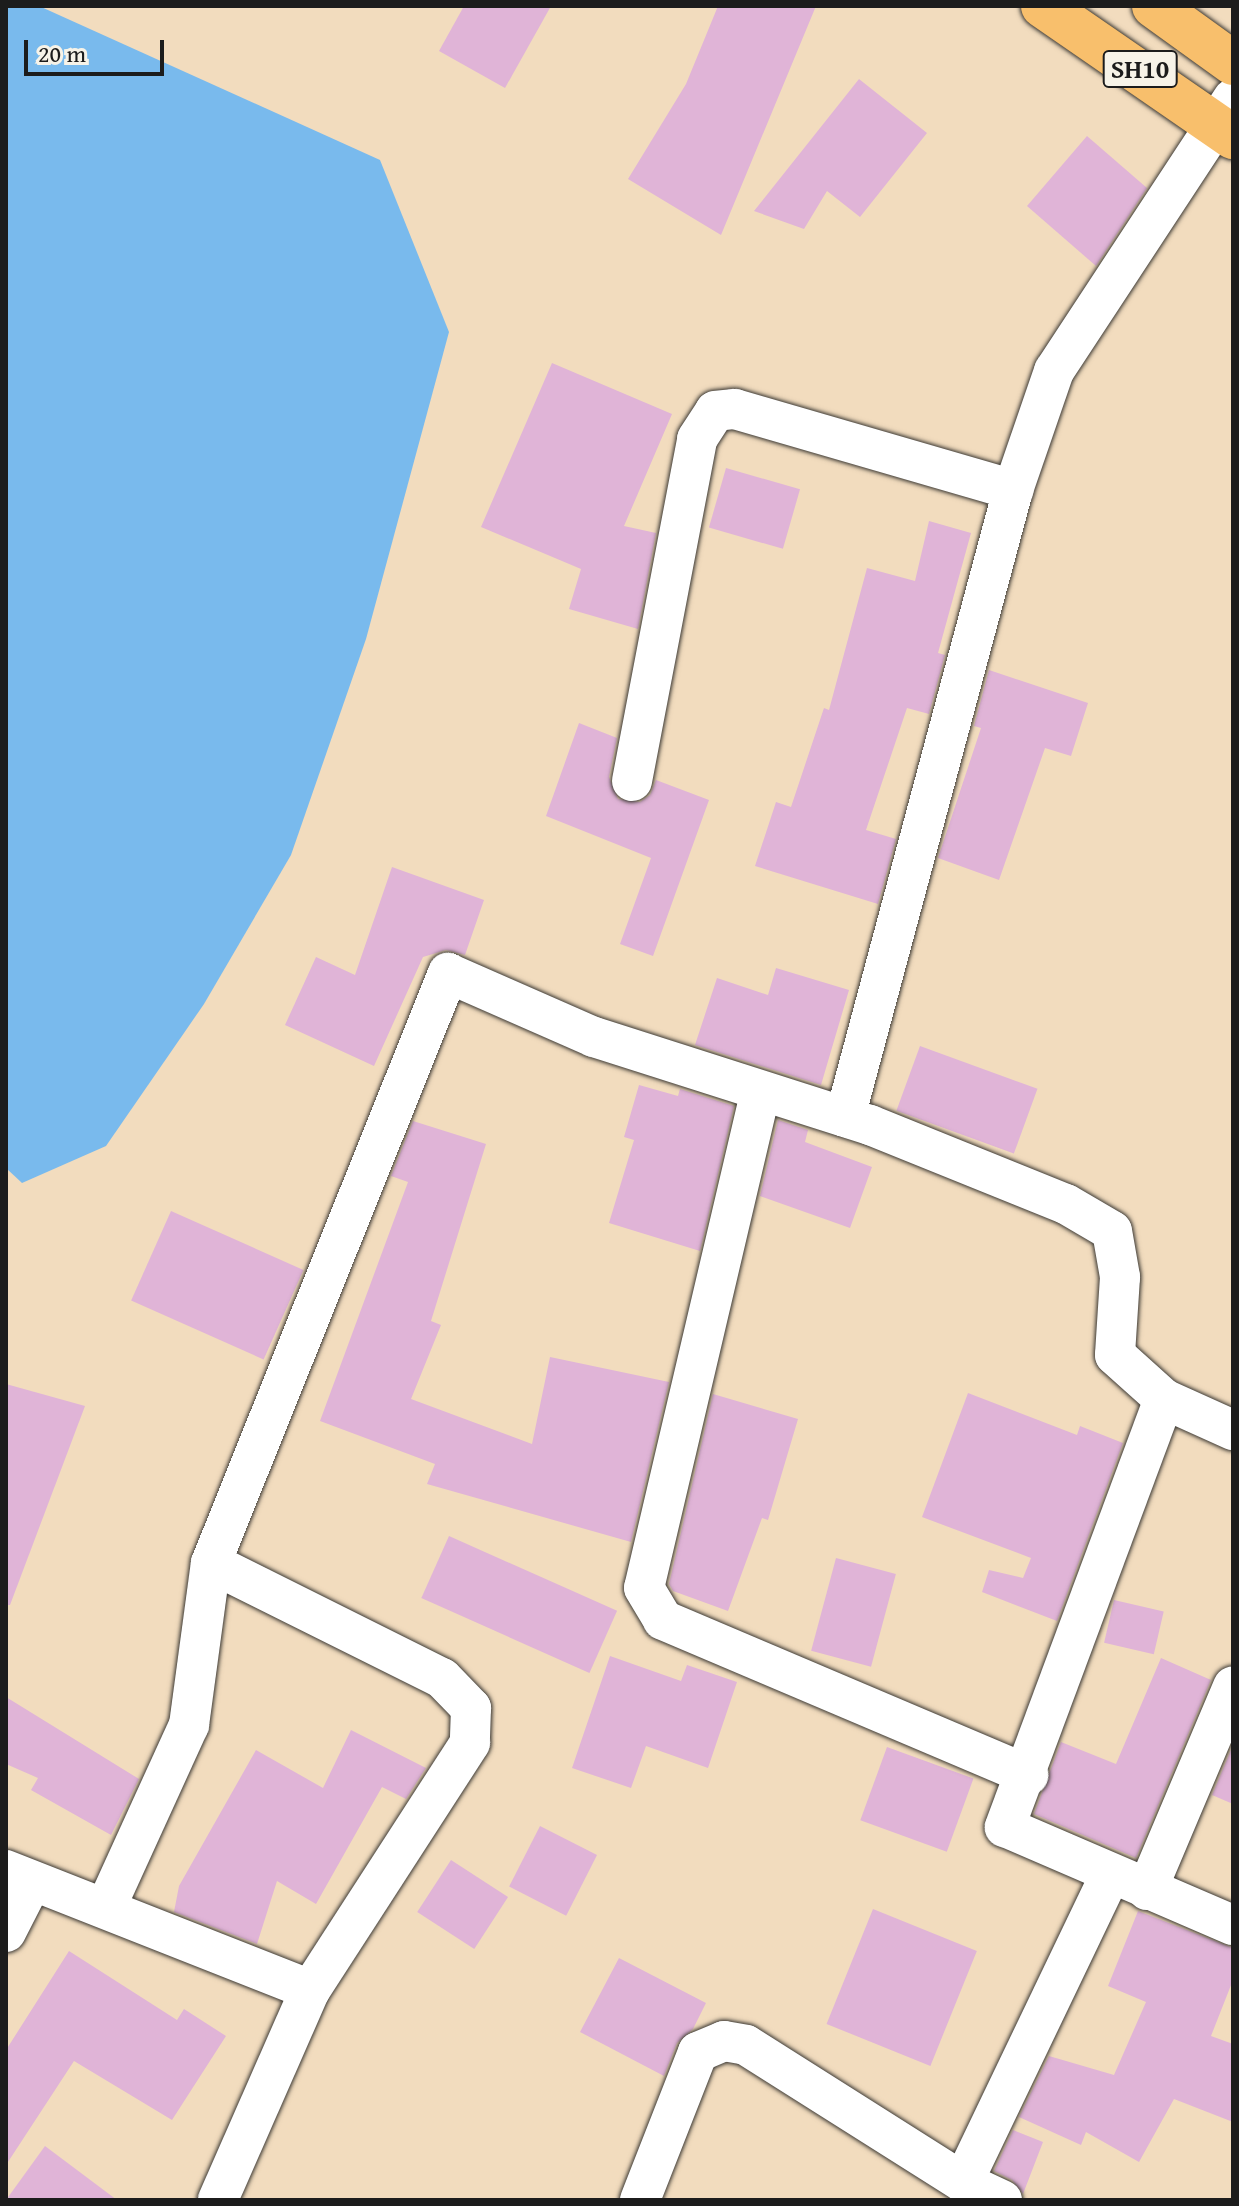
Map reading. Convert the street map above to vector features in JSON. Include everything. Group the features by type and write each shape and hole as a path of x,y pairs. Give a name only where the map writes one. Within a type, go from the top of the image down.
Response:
{"main road":[{"name":"SH10","path":"1043,6 1228,120"},
{"name":"SH10","path":"1154,6 1233,63"}],"street":[{"path":"845,1117 1013,490 1054,371 1228,120"},
{"path":"632,781 697,439 715,411 735,409 1013,490"},
{"path":"106,1907 189,1725 211,1563 448,973 594,1037 760,1094 845,1117 1066,1204 1112,1231 1120,1277 1112,1351 1164,1399 1233,1430"},
{"path":"760,1094 644,1588 663,1620 1028,1775"},
{"path":"1164,1399 1028,1775 1005,1827 1110,1875 1233,1925"},
{"path":"211,1563 442,1678 471,1708 470,1743 310,1990 218,2200"},
{"path":"1147,1890 1233,1686"},
{"path":"963,2182 1110,1875"},
{"path":"6,1932 19,1876 106,1907 310,1990"},
{"path":"640,2200 698,2052 724,2041 746,2045 963,2182 1002,2200"}],"water":[{"path":"6,6 39,6 380,160 449,332 366,639 291,855 204,1004 106,1146 22,1183 6,1168"}],"building":[{"path":"464,6 551,6 505,88 439,51"},
{"path":"718,6 816,6 721,235 628,179 686,84"},
{"path":"859,79 927,133 860,217 827,191 804,229 754,211"},
{"path":"1087,136 1147,188 1096,266 1027,206"},
{"path":"552,363 672,414 624,526 656,533 638,629 569,609 581,569 481,527"},
{"path":"726,468 800,489 783,549 709,528"},
{"path":"929,521 971,533 938,653 945,655 929,714 907,708 866,830 896,839 878,904 755,866 776,802 791,807 824,708 829,710 867,568 915,581"},
{"path":"989,670 1088,703 1071,756 1045,748 999,880 938,858 981,728 974,726"},
{"path":"579,723 617,738 609,777 618,799 640,802 650,795 656,780 709,800 653,956 620,944 651,858 546,816"},
{"path":"392,867 484,900 465,955 446,950 423,957 374,1066 285,1025 316,957 355,975"},
{"path":"776,968 849,990 821,1085 695,1045 717,978 768,995"},
{"path":"920,1046 1037,1089 1014,1154 896,1111"},
{"path":"639,1085 678,1096 680,1089 734,1106 700,1251 609,1223 634,1140 624,1137"},
{"path":"778,1120 808,1130 805,1142 872,1167 850,1228 760,1196"},
{"path":"413,1121 486,1144 431,1321 441,1325 411,1399 532,1444 550,1357 669,1382 631,1542 427,1484 435,1464 320,1421 408,1182 391,1176"},
{"path":"171,1211 303,1270 264,1360 131,1301"},
{"path":"6,1384 85,1406 10,1605 6,1605"},
{"path":"968,1393 1077,1435 1080,1426 1123,1443 1057,1621 982,1592 989,1570 1023,1578 1031,1558 922,1517"},
{"path":"713,1394 798,1419 768,1520 762,1518 728,1611 673,1591 669,1584"},
{"path":"449,1536 617,1611 589,1673 421,1598"},
{"path":"836,1558 896,1574 871,1667 811,1651"},
{"path":"1114,1600 1164,1611 1154,1654 1104,1643"},
{"path":"610,1656 681,1681 687,1665 737,1682 708,1768 646,1746 631,1788 572,1768"},
{"path":"1161,1658 1211,1680 1136,1858 1034,1814 1061,1742 1116,1764"},
{"path":"6,1697 139,1779 111,1835 31,1790 38,1778 6,1764"},
{"path":"351,1730 426,1768 406,1799 382,1787 316,1904 277,1881 257,1944 174,1912 179,1886 256,1750 323,1788"},
{"path":"1233,1745 1233,1804 1212,1795"},
{"path":"887,1747 973,1778 947,1852 860,1820"},
{"path":"540,1826 597,1855 566,1916 509,1887"},
{"path":"451,1860 508,1897 474,1949 417,1912"},
{"path":"873,1909 977,1951 930,2066 827,2024"},
{"path":"1138,1911 1233,1948 1233,1980 1211,2036 1233,2044 1233,2122 1174,2099 1139,2162 1086,2132 1081,2145 1019,2117 1049,2056 1114,2075 1146,2002 1108,1986"},
{"path":"69,1951 177,2020 184,2009 226,2036 172,2120 74,2061 6,2165 6,2050"},
{"path":"619,1958 706,2003 693,2029 677,2043 664,2076 580,2032"},
{"path":"1013,2130 1043,2142 1023,2194 1012,2180 994,2171"},
{"path":"45,2146 117,2200 6,2200"}]}
